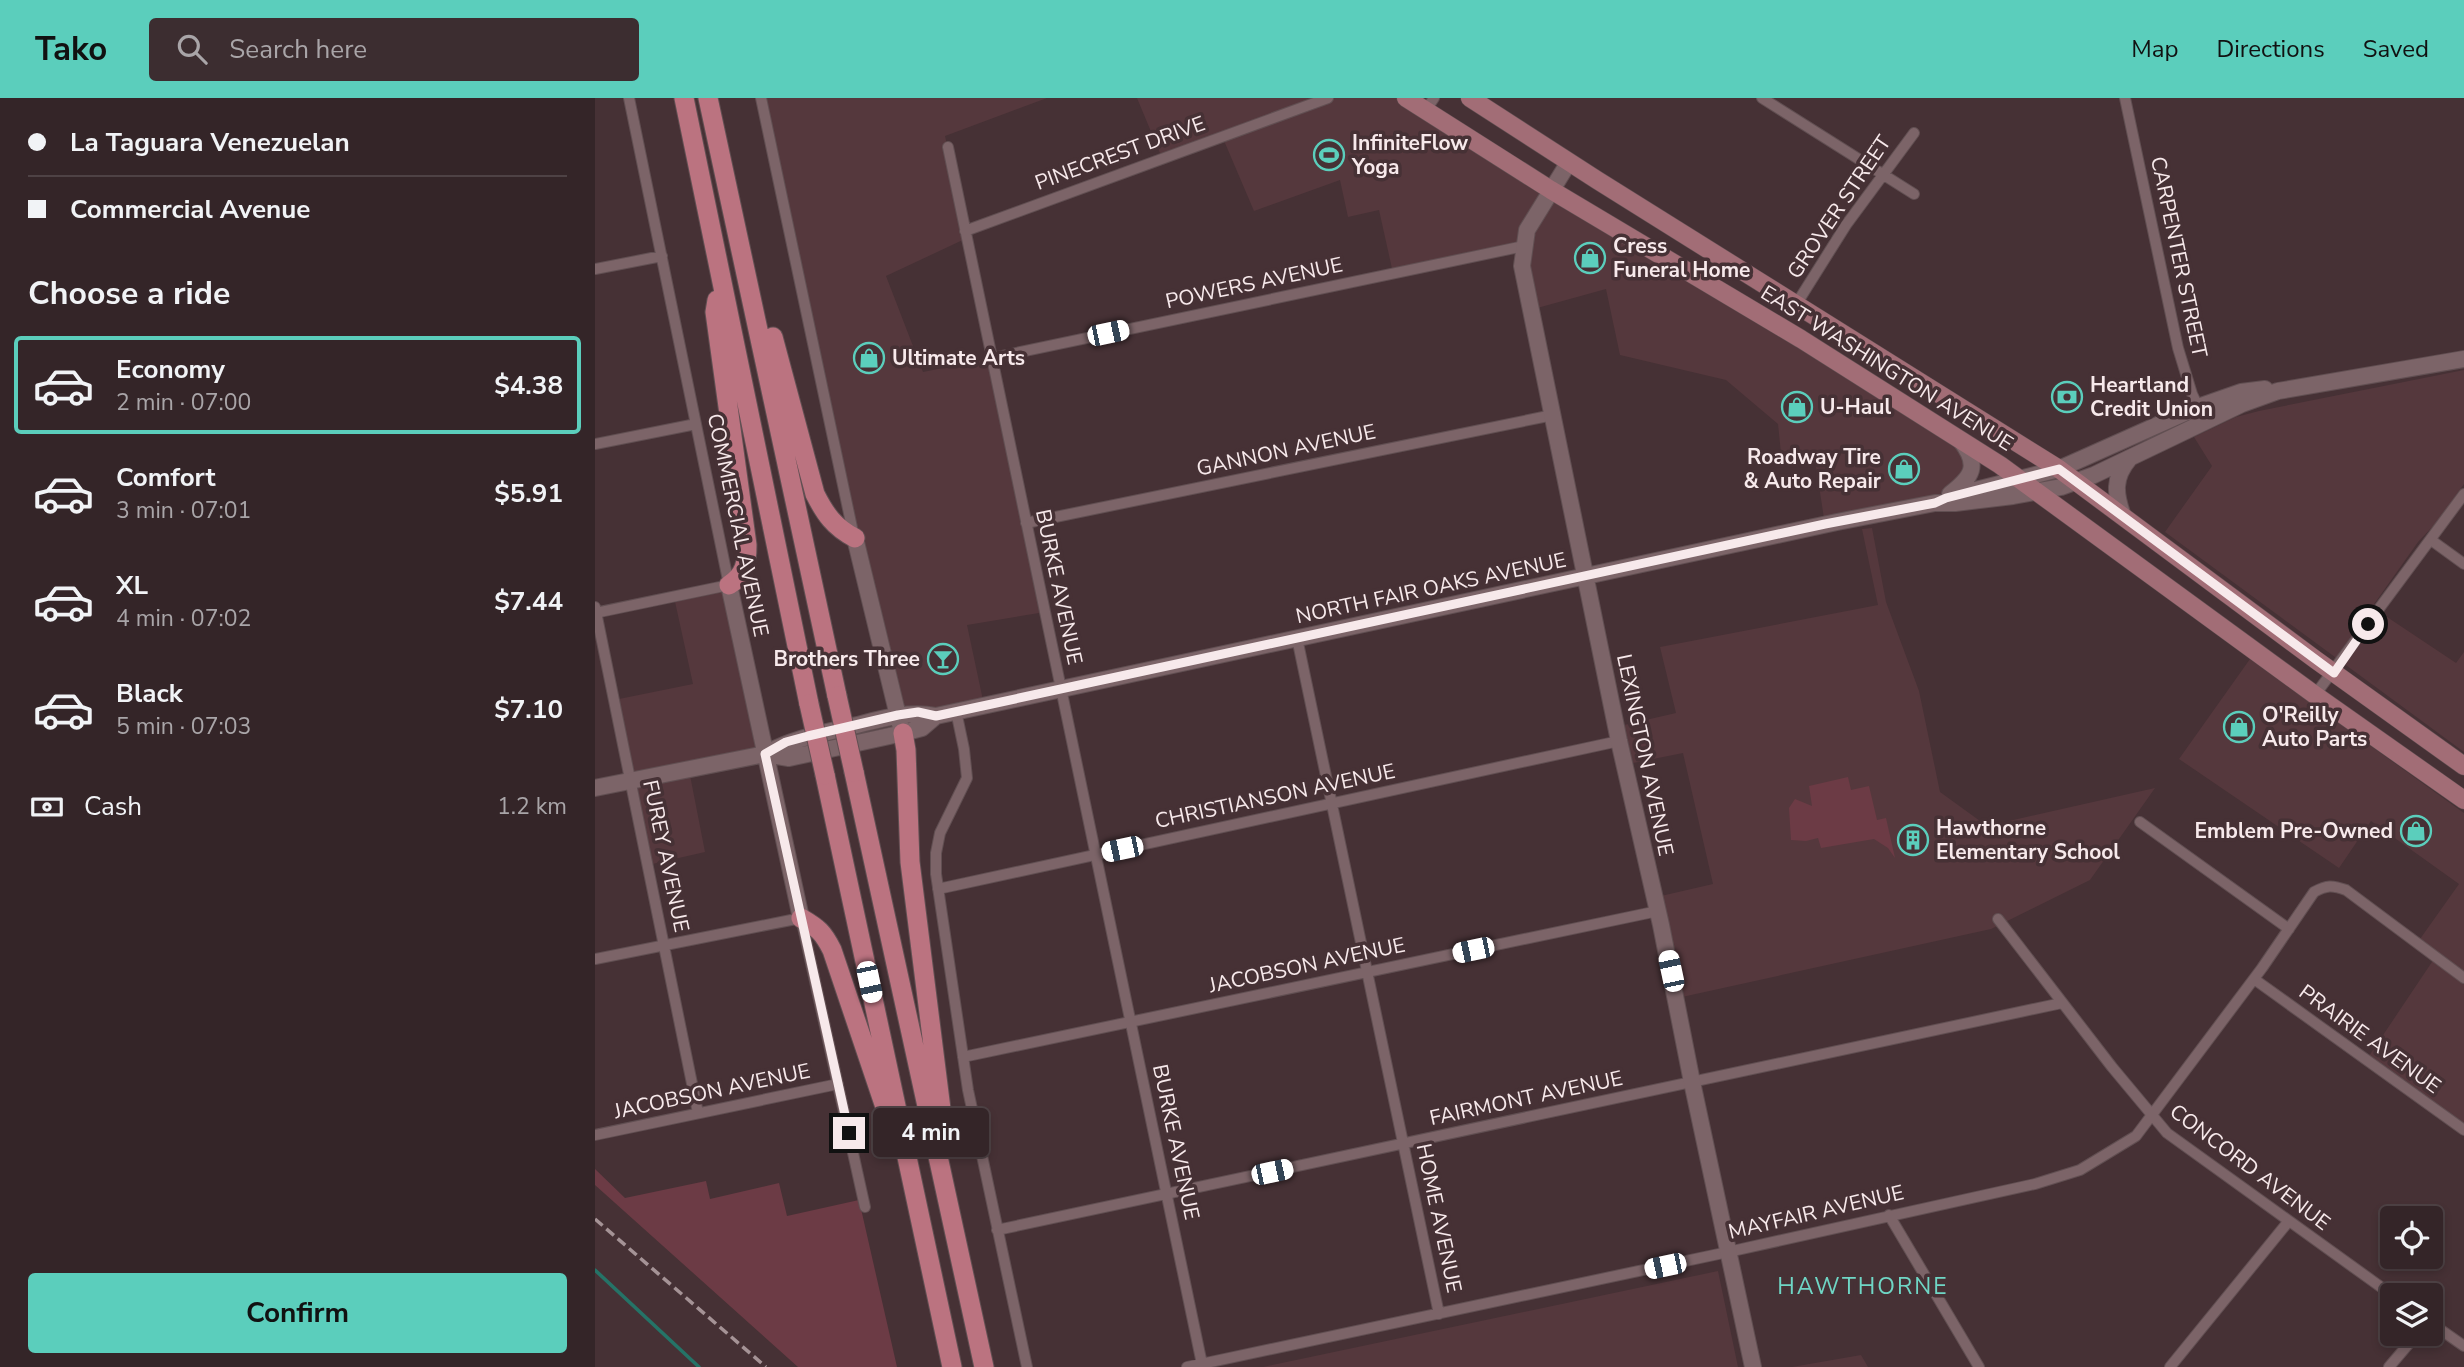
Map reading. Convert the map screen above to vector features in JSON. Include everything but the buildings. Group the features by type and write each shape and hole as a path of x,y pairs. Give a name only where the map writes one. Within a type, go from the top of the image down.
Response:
{"highway":[{"path":"684,98 809,704 953,1367"},
{"path":"708,98 815,494 838,529 855,538"},
{"path":"708,98 984,1367"},
{"path":"719,271 715,312 747,545 747,561 743,572 729,585"},
{"path":"900,724 906,750 910,862 962,1269"},
{"path":"801,918 812,923 825,935 832,950 917,1203"}],"main road":[{"name":"EAST WASHINGTON AVENUE","path":"1406,98 1430,104 1551,190 1801,339 2021,479 2315,695 2464,800"},
{"name":"EAST WASHINGTON AVENUE","path":"1470,98 2059,469 2464,766"}],"street":[{"name":"COMMERCIAL AVENUE","path":"629,98 729,585 865,1207"},
{"path":"761,98 855,538 900,724"},
{"name":"PINECREST DRIVE","path":"965,231 1328,98"},
{"path":"1762,98 1914,194"},
{"name":"CARPENTER STREET","path":"2125,98 2178,348 2201,414"},
{"name":"GROVER STREET","path":"1797,303 1846,225 1914,133"},
{"name":"BURKE AVENUE","path":"948,148 1202,1364"},
{"name":"LEXINGTON AVENUE","path":"1569,162 1527,230 1521,266 1753,1367"},
{"name":"POWERS AVENUE","path":"992,358 1524,246"},
{"path":"595,269 661,256"},
{"path":"2201,414 2241,392 2260,389 2278,391 2464,359"},
{"name":"NORTH FAIR OAKS AVENUE","path":"1941,500 1955,503 2038,491 2076,482 2129,458 2201,414"},
{"name":"NORTH FAIR OAKS AVENUE","path":"595,788 765,754 789,758 900,724 922,728 936,716 956,711 1941,500 2059,469 2201,414"},
{"name":"GANNON AVENUE","path":"1026,523 1553,415"},
{"path":"595,444 696,424"},
{"path":"1941,500 1967,480 1972,468 1970,454 1959,439"},
{"path":"2123,516 2116,486 2119,473 2129,458"},
{"path":"2315,695 2464,495"},
{"path":"2431,540 2464,564"},
{"path":"595,611 729,585"},
{"name":"FUREY AVENUE","path":"595,611 698,1113"},
{"name":"HOME AVENUE","path":"1297,638 1439,1314"},
{"path":"956,711 967,778 940,833 936,853 938,889 974,1119 1027,1367"},
{"name":"CHRISTIANSON AVENUE","path":"938,889 1619,741"},
{"path":"2140,822 2289,929"},
{"name":"MAYFAIR AVENUE","path":"1187,1367 1728,1252 2035,1184 2080,1170 2136,1136 2254,979 2314,892 2326,886 2332,885 2346,890 2464,978"},
{"name":"JACOBSON AVENUE","path":"963,1057 1658,911"},
{"path":"595,959 801,918"},
{"name":"CONCORD AVENUE","path":"1999,919 2062,1003 2167,1133 2380,1287"},
{"name":"PRAIRIE AVENUE","path":"2254,979 2464,1130"},
{"name":"FAIRMONT AVENUE","path":"997,1230 2062,1003"},
{"name":"JACOBSON AVENUE","path":"595,1135 838,1084"},
{"path":"1889,1215 1979,1367"},
{"path":"2170,1367 2288,1222"},
{"path":"2443,1331 2464,1346"},
{"path":"2389,1367 2407,1346"}],"shaded area":[{"path":"761,98 1047,98 945,136 967,238 886,276 923,372 992,358 1045,612 967,625 984,705 898,715"},
{"path":"1137,98 1406,98 1959,439 1972,459 1946,497 1825,525 1814,453 1782,463 1778,424 1726,380 1620,355 1606,289 1530,310 1523,246 1393,273 1379,210 1348,217 1340,180 1254,211 1222,136 1162,158"},
{"path":"2464,370 2464,484 2372,607 2456,663 2464,652 2464,752 2165,532 2212,466 2194,437 2236,417 2259,411"},
{"path":"1872,528 1886,602 1919,691 1940,792 1987,826 2155,788 2090,880 1991,929 1682,997 1661,896 1713,884 1683,753 1633,763 1624,725 1676,713 1660,647 1878,605 1862,529"},
{"path":"729,585 765,754 689,770 705,852 648,865 614,700 693,684 674,597"},
{"path":"2250,659 2464,813 2464,1124 2369,1056 2438,953 2420,939 2459,884 2371,821 2339,868 2179,759"},
{"path":"1848,777 1851,790 1869,786 1877,820 1886,818 1895,858 1888,848 1874,839 1821,848 1818,838 1806,841 1791,840 1789,808 1795,799 1812,806 1809,786"},
{"path":"595,1169 625,1198 706,1181 710,1199 779,1183 787,1216 859,1200 897,1367 798,1367 595,1185"},
{"path":"1718,1271 1738,1367 1263,1367"},
{"path":"1861,1355 1868,1367 1792,1367"}],"waterway":[{"path":"595,1270 699,1367"}],"railway":[{"path":"595,1219 766,1367"}],"place":[{"name":"InfiniteFlow Yoga","path":"1329,155"},
{"name":"Cress Funeral Home","path":"1590,258"},
{"name":"Ultimate Arts","path":"869,358"},
{"name":"Heartland Credit Union","path":"2067,397"},
{"name":"U-Haul","path":"1797,407"},
{"name":"Roadway Tire & Auto Repair","path":"1904,469"},
{"name":"Brothers Three","path":"943,659"},
{"name":"O'Reilly Auto Parts","path":"2239,727"},
{"name":"Emblem Pre-Owned","path":"2416,831"},
{"name":"Hawthorne Elementary School","path":"1913,840"}],"district":[{"name":"HAWTHORNE","path":"1863,1286"}],"route":[{"path":"849,1133 765,754 786,742 898,715 918,712 936,716 1825,524 1935,503 2059,469 2334,673 2368,624"}]}
